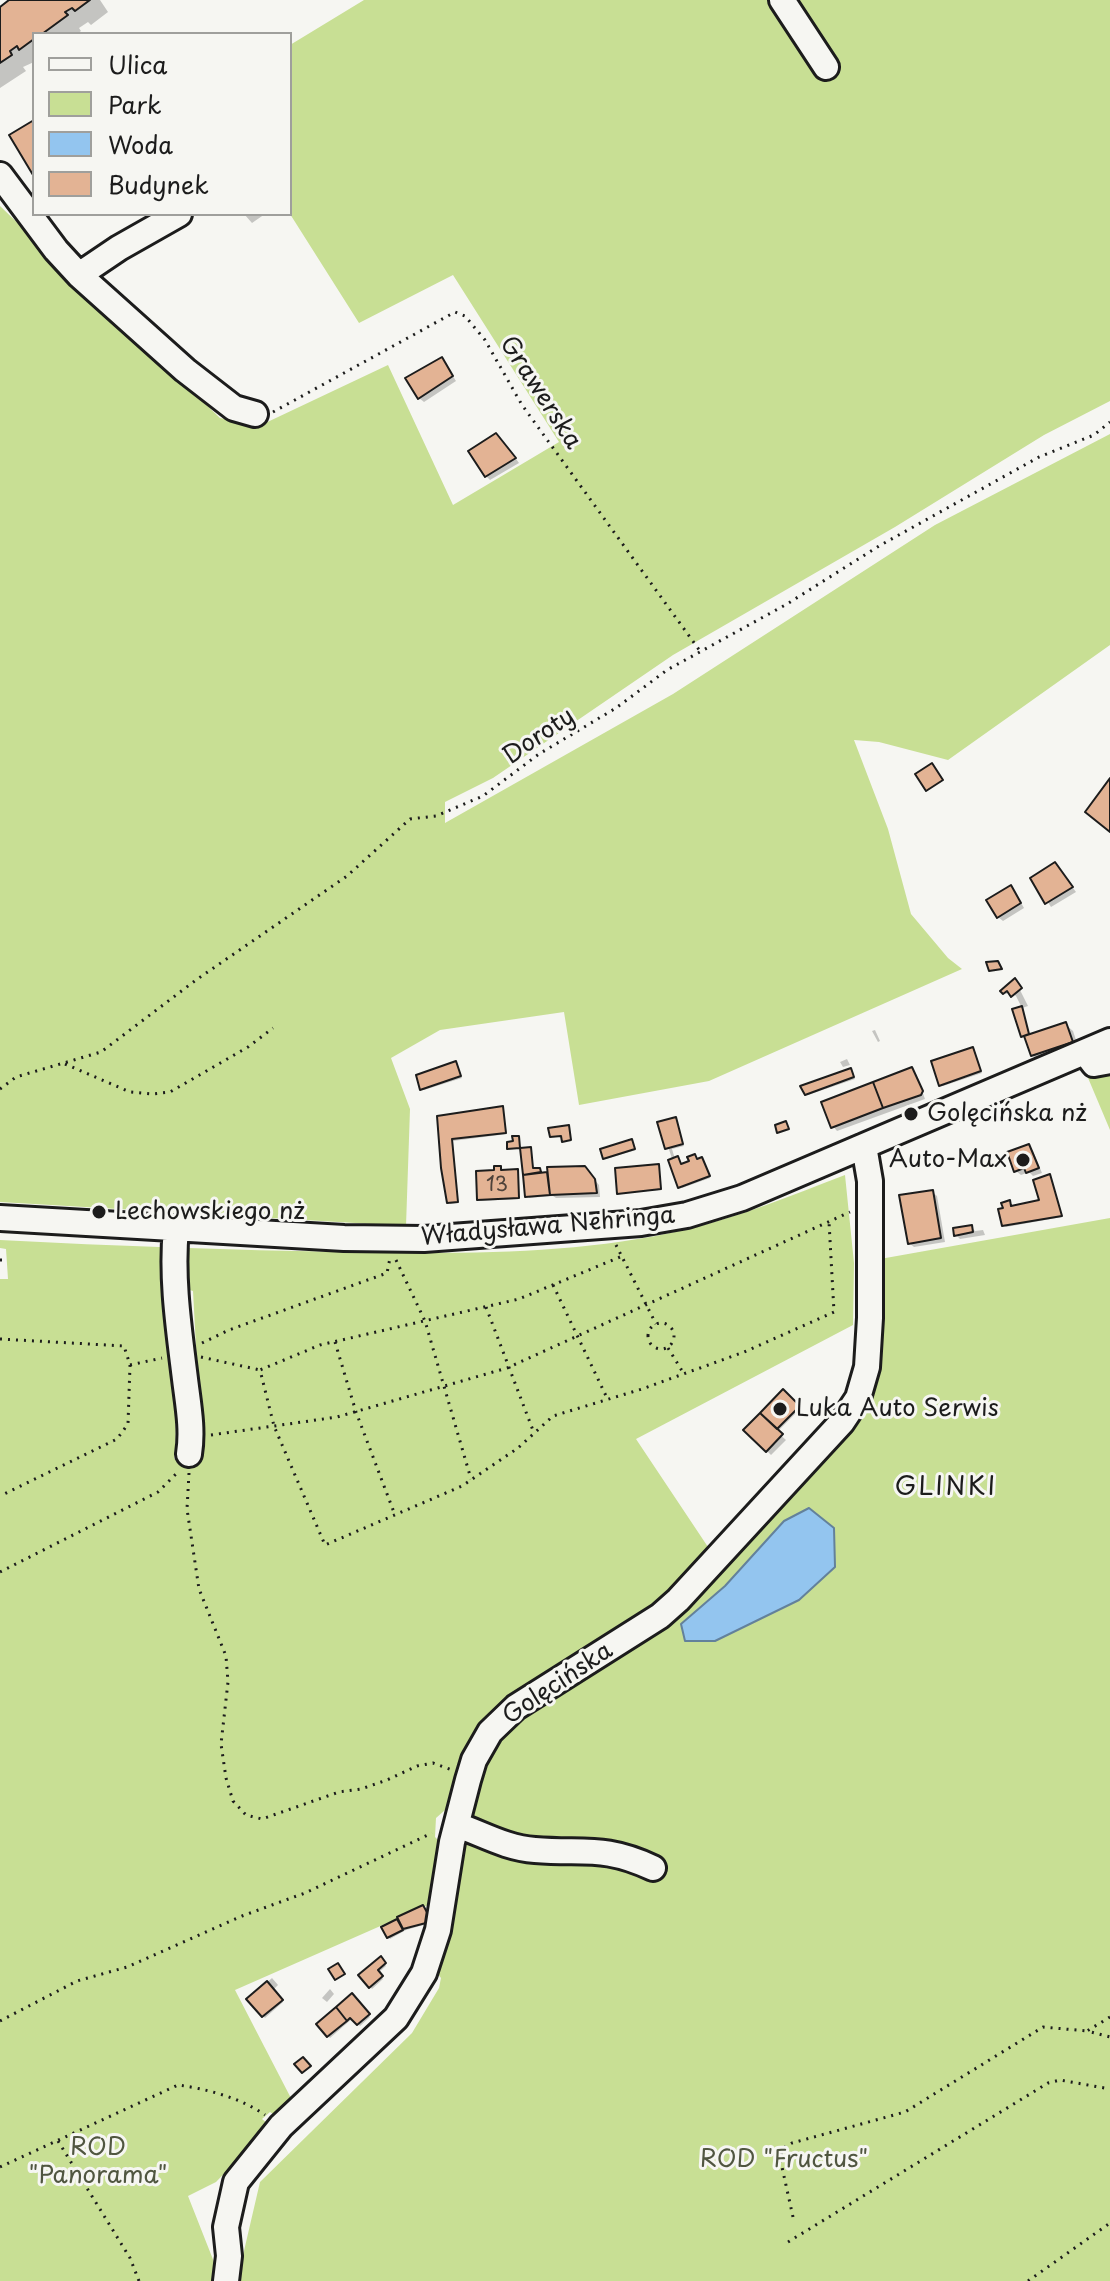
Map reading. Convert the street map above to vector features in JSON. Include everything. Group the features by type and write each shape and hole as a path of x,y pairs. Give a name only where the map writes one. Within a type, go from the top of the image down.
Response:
{"street":[{"path":"782,0 826,67"},
{"path":"0,175 56,250 79,275 185,370 234,408 255,414"},
{"path":"79,275 175,216"},
{"name":"Władysława Nehringa","path":"0,1218 409,1239 641,1223 687,1215 734,1201 1110,1041"},
{"path":"1085,1052 1094,1064 1110,1061"},
{"name":"Golęcińska","path":"226,2281 229,2256 226,2227 236,2182 281,2126 396,2018 424,1973 438,1930 452,1842 468,1780 474,1760 490,1732 516,1707 660,1616 678,1600 842,1422 858,1398 867,1367 870,1318 869,1172 864,1146"},
{"path":"176,1229 174,1355 191,1446"},
{"path":"457,1825 503,1845 535,1850 608,1852 653,1868"}],"path":[{"name":"Grawerska","path":"255,414 276,412 455,312 465,316 485,340 522,405 700,651"},
{"name":"Doroty","path":"0,1089 16,1077 101,1052 196,980 347,876 410,819 436,816 483,796 539,754 616,708 667,670 787,604 879,546 1039,457 1094,435 1110,422"},
{"path":"65,1064 130,1092 170,1092 248,1047 273,1028"},
{"path":"0,1572 158,1492 171,1481 191,1446 274,1426 356,1412 507,1368 869,1204"},
{"path":"260,1370 274,1426 325,1545 471,1479 518,1448 553,1416 744,1352 834,1312 829,1222"},
{"path":"130,1365 174,1355 229,1330 387,1273 392,1250 425,1321 471,1479"},
{"path":"174,1355 260,1370 320,1345 519,1299 620,1257 656,1324"},
{"path":"553,1285 608,1400"},
{"path":"486,1307 534,1433"},
{"path":"656,1324 671,1328 674,1336 668,1348"},
{"path":"656,1324 648,1334 649,1343 655,1349 668,1348"},
{"path":"0,1339 124,1346 130,1365 128,1424 117,1439 0,1496"},
{"path":"335,1342 356,1412 395,1515"},
{"path":"668,1348 684,1374"},
{"path":"191,1446 187,1509 199,1589 226,1656 228,1682 221,1744 233,1801 246,1815 262,1819 339,1792 361,1789 417,1766 433,1763 468,1780"},
{"path":"0,2021 77,1981 127,1967 242,1916 305,1893 442,1828 457,1825"},
{"path":"1087,2031 1110,2017"},
{"path":"793,2217 780,2158 783,2148 905,2112 1043,2027 1087,2031 1110,2037"},
{"path":"788,2242 1048,2083 1060,2080 1110,2089"},
{"path":"0,2167 178,2085 230,2099 259,2111 281,2126"},
{"path":"58,2141 130,2258 139,2281"},
{"path":"1028,2281 1110,2223"}],"green space":[{"path":"364,0 1110,0 1110,401 1044,435 895,527 673,655 493,778 445,802 445,823 673,694 935,525 1110,434 1110,645 948,760 879,742 854,740 888,829 911,914 948,958 962,969 709,1081 579,1105 564,1012 440,1030 391,1058 410,1109 406,1226 0,1202 0,206 220,418 259,426 388,365 453,505 559,442 453,275 359,323 291,216 292,44"},
{"path":"1110,1055 1110,1130 1083,1066"},
{"path":"845,1175 854,1263 853,1325 636,1439 710,1550 647,1609 663,1622 701,1590 863,1417 877,1372 880,1259 1110,1218 1110,2281 237,2281 260,2182 412,2033 439,1988 441,1978 437,1973 474,1805 455,1793 453,1803 436,1818 435,1837 445,1847 435,1902 235,1990 294,2104 276,2116 270,2112 262,2119 267,2123 267,2129 216,2182 188,2196 214,2262 218,2281 0,2281 0,1279 8,1279 6,1249 0,1248 0,1240 388,1253 473,1253 559,1248 643,1238 705,1225","holes":["163,1282 193,1291 202,1459 174,1459 174,1393"]}],"water":[{"path":"809,1508 834,1528 835,1567 799,1600 715,1641 685,1641 681,1624 725,1586 784,1521"}],"building":[{"path":"9,0 90,0 75,11 72,8 65,12 68,15 45,32 32,32 32,40 19,50 17,46 10,51 12,55 0,63 0,7"},
{"path":"32,121 32,173 9,135"},
{"path":"442,357 453,376 418,399 405,378"},
{"path":"496,433 516,458 485,477 468,451"},
{"path":"932,763 943,780 926,791 915,774"},
{"path":"1110,778 1110,832 1085,812"},
{"path":"1055,862 1073,887 1045,904 1030,878"},
{"path":"1011,885 1021,903 997,918 986,900"},
{"path":"998,961 1002,969 989,971 986,962"},
{"path":"1015,978 1022,988 1011,997 1007,991 1003,994 1000,991"},
{"path":"1022,1006 1029,1034 1021,1037 1012,1009"},
{"path":"1066,1022 1073,1042 1031,1056 1024,1036"},
{"path":"973,1047 981,1071 939,1086 931,1061"},
{"path":"456,1061 461,1076 420,1090 416,1075"},
{"path":"912,1067 923,1091 921,1095 883,1108 873,1082"},
{"path":"851,1068 854,1077 805,1095 800,1086"},
{"path":"873,1082 883,1108 831,1128 821,1102"},
{"path":"503,1106 506,1133 452,1139 458,1202 447,1203 437,1116"},
{"path":"676,1117 683,1144 665,1149 657,1122"},
{"path":"786,1121 789,1129 777,1133 775,1125"},
{"path":"569,1125 571,1140 562,1142 561,1136 550,1137 548,1128"},
{"path":"512,1136 519,1136 520,1148 507,1149 507,1142 513,1141"},
{"path":"632,1139 635,1149 603,1159 600,1149"},
{"name":"Auto-Max","path":"1029,1144 1039,1168 1026,1173 1024,1168 1014,1172 1007,1152"},
{"path":"531,1147 533,1168 540,1168 541,1172 523,1175 520,1148"},
{"path":"695,1154 697,1159 702,1157 710,1176 678,1188 668,1160 678,1156 681,1164"},
{"path":"659,1164 661,1189 617,1194 615,1168"},
{"path":"494,1166 501,1166 501,1170 518,1169 519,1198 477,1200 476,1171 494,1170"},
{"path":"585,1166 595,1179 597,1193 550,1195 547,1167"},
{"path":"547,1172 550,1195 525,1197 523,1175"},
{"path":"1050,1174 1062,1216 1002,1226 998,1209 1003,1208 1001,1203 1010,1200 1011,1206 1039,1200 1033,1180"},
{"path":"933,1190 941,1238 908,1244 899,1195"},
{"path":"972,1225 973,1232 954,1236 953,1228"},
{"name":"Luka Auto Serwis","path":"783,1389 800,1406 777,1429 760,1413"},
{"path":"760,1413 783,1434 766,1452 743,1430"},
{"path":"423,1905 429,1916 426,1923 403,1929 397,1917"},
{"path":"397,1919 403,1930 387,1938 381,1927"},
{"path":"381,1956 386,1963 378,1970 383,1976 369,1988 358,1975"},
{"path":"338,1963 345,1974 335,1980 328,1969"},
{"path":"267,1981 283,2000 262,2017 246,1999"},
{"path":"352,1993 370,2014 357,2025 350,2018 347,2021 336,2007"},
{"path":"336,2007 347,2021 327,2037 316,2024"},
{"path":"303,2057 311,2066 302,2073 294,2064"}],"place":[{"name":"Golęcińska nż","path":"911,1114"},
{"name":"Auto-Max","path":"1023,1160"},
{"name":"Lechowskiego nż","path":"99,1212"},
{"name":"Luka Auto Serwis","path":"780,1409"}],"district":[{"name":"GLINKI","path":"946,1488"}],"park label":[{"name":"ROD \"Fructus\"","path":"784,2160"},
{"name":"ROD \"Panorama\"","path":"98,2162"}]}
